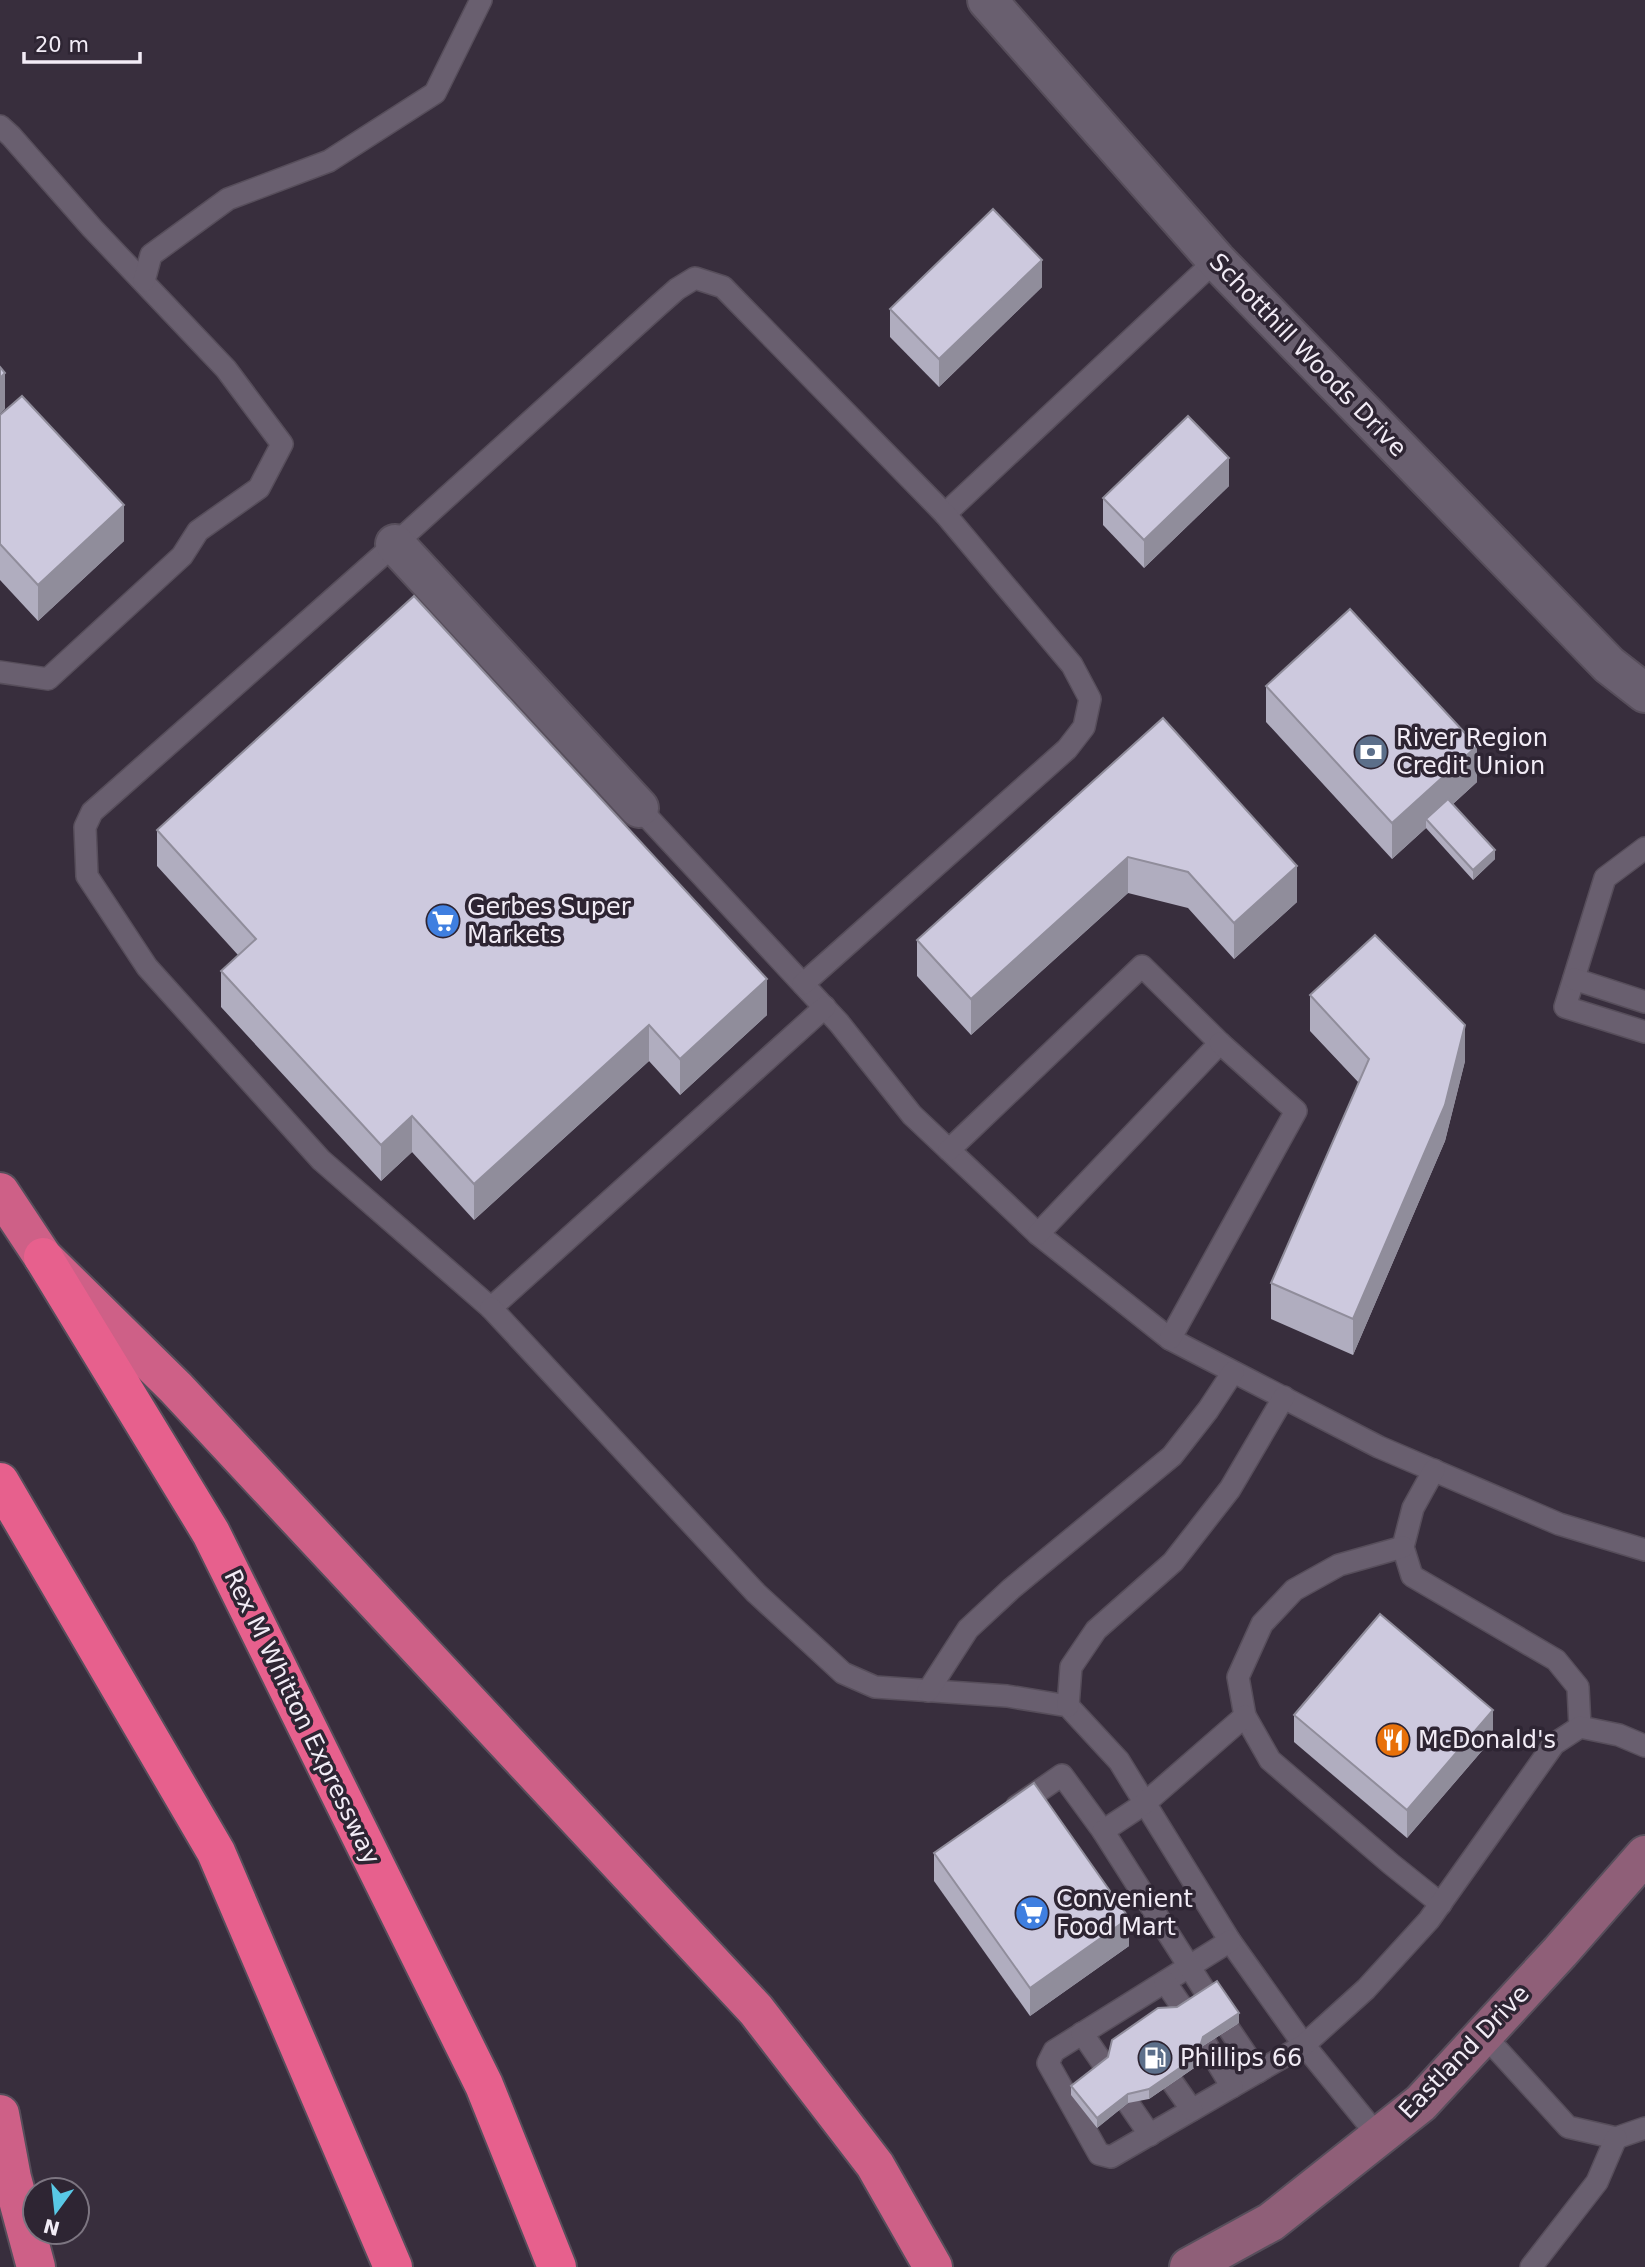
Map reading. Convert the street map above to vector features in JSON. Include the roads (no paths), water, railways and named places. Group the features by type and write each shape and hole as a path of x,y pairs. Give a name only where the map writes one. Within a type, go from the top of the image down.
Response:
{"highway":[{"name":"Rex M Whitton Expressway","path":"0,1192 43,1257 211,1533 484,2085 557,2267"},
{"path":"43,1257 176,1388 756,2010 875,2165 933,2267"},
{"path":"0,1482 216,1852 393,2267"},
{"path":"0,2114 12,2178 36,2267"}],"main road":[{"name":"Eastland Drive","path":"1189,2267 1271,2222 1421,2103 1645,1855"}],"street":[{"name":"Schotthill Woods Drive","path":"987,0 1216,260 1599,655 1645,693"},
{"path":"396,544 639,808"}],"lane":[{"path":"144,281 151,255 228,199 329,161 435,93 481,0"},
{"path":"0,126 195,339 226,369 282,444 259,488 198,531 182,556 48,679 0,672"},
{"path":"945,514 1216,260"},
{"path":"803,985 1067,749 1084,727 1090,699 1072,665 945,514 723,286 695,278 668,296 396,544 92,812 85,827 87,876 147,967 321,1160 491,1308 757,1593 843,1673 875,1687 1007,1696 1068,1706 1119,1761 1230,1941 1304,2045 1378,2136"},
{"path":"639,808 825,1007 912,1115 1038,1234 1170,1339 1379,1447 1559,1524 1645,1550"},
{"path":"1645,848 1605,878 1565,1007 1645,1032"},
{"path":"949,1150 1142,966 1220,1043 1296,1111 1170,1339"},
{"path":"1574,979 1645,1002"},
{"path":"491,1308 825,1007"},
{"path":"1038,1234 1220,1043"},
{"path":"928,1691 968,1629 1011,1589 1172,1456 1233,1372"},
{"path":"1068,1706 1071,1667 1096,1630 1173,1562 1230,1489 1284,1397"},
{"path":"1434,1470 1413,1508 1403,1547 1412,1576 1556,1660 1578,1687 1580,1727"},
{"path":"1403,1547 1339,1565 1294,1590 1262,1624 1238,1677 1245,1717 1270,1760 1441,1904"},
{"path":"1103,1831 1144,1804 1245,1717"},
{"path":"1230,1941 1165,1982 1129,2012 1082,2033 1054,2051 1048,2063 1099,2154 1111,2157 1304,2045 1366,1989 1429,1920 1554,1744 1580,1727 1619,1735 1645,1746"},
{"path":"1004,1815 1062,1775 1103,1831 1208,1996"},
{"path":"1165,1982 1185,2011"},
{"path":"1229,2029 1258,2072"},
{"path":"1082,2033 1106,2068"},
{"path":"1484,2035 1568,2127 1616,2138 1645,2128"},
{"path":"1206,2044 1232,2087"},
{"path":"1173,2083 1192,2110"},
{"path":"1128,2103 1150,2135"},
{"path":"1531,2267 1597,2182 1616,2138"}],"place":[{"name":"River Region Credit Union","path":"1371,752"},
{"name":"Gerbes Super Markets","path":"443,921"},
{"name":"McDonald's","path":"1393,1740"},
{"name":"Convenient Food Mart","path":"1032,1913"},
{"name":"Phillips 66","path":"1155,2058"}]}
